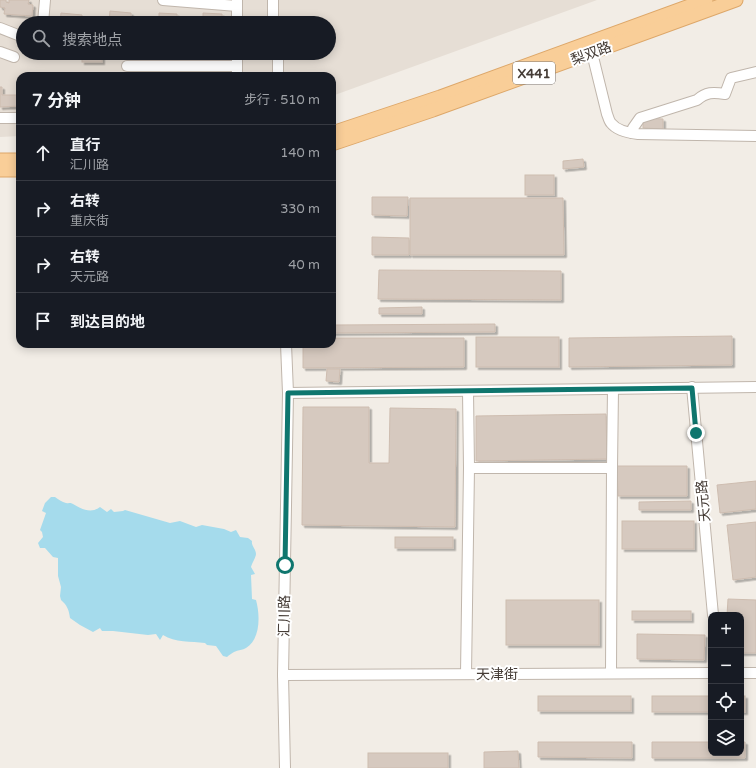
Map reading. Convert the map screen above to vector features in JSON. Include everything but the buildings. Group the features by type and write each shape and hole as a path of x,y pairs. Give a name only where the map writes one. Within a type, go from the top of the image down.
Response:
{"main road":[{"name":"梨双路","path":"336,132 433,99 706,0"},
{"name":"梨双路","path":"336,143 592,53 736,0"},
{"path":"0,160 16,160"},
{"path":"0,170 16,170"}],"street":[{"path":"44,16 45,0"},
{"path":"163,0 237,3 237,16"},
{"path":"273,0 273,16"},
{"path":"278,0 278,16"},
{"path":"0,28 16,34"},
{"path":"0,52 14,57"},
{"path":"592,53 607,114 611,123 619,129 632,134 756,136"},
{"path":"127,66 237,71 237,60"},
{"path":"272,60 273,72"},
{"path":"278,60 278,72"},
{"path":"632,134 633,128 640,118 698,100 704,94 714,92 724,94 731,78 756,72"},
{"path":"0,118 16,118"},
{"name":"汇川路","path":"285,768 283,675 288,393 286,348"},
{"path":"288,393 756,387"},
{"name":"天元路","path":"692,388 713,612"},
{"path":"611,673 613,389"},
{"path":"466,674 469,468 468,391"},
{"path":"469,468 612,468"},
{"path":"744,673 756,672"},
{"name":"天津街","path":"283,675 708,673"}],"shaded area":[{"path":"0,0 597,0 336,95 336,72 16,72 16,136 0,137"}],"water":[{"path":"51,497 55,497 63,502 72,503 79,508 86,510 93,510 100,507 107,512 111,509 114,512 125,510 170,523 180,521 196,527 202,525 224,529 231,532 236,530 240,537 248,538 252,541 256,552 251,567 255,574 251,575 252,599 256,600 259,619 257,633 251,644 245,649 234,652 227,657 223,656 216,646 207,645 205,643 178,641 163,635 160,640 156,634 148,635 102,631 100,628 93,632 70,618 67,608 60,596 61,587 58,576 58,558 53,557 45,548 40,548 38,543 43,537 40,530 46,513 42,511 45,503"}],"route":[{"path":"285,565 288,393 692,388 696,433"}]}
